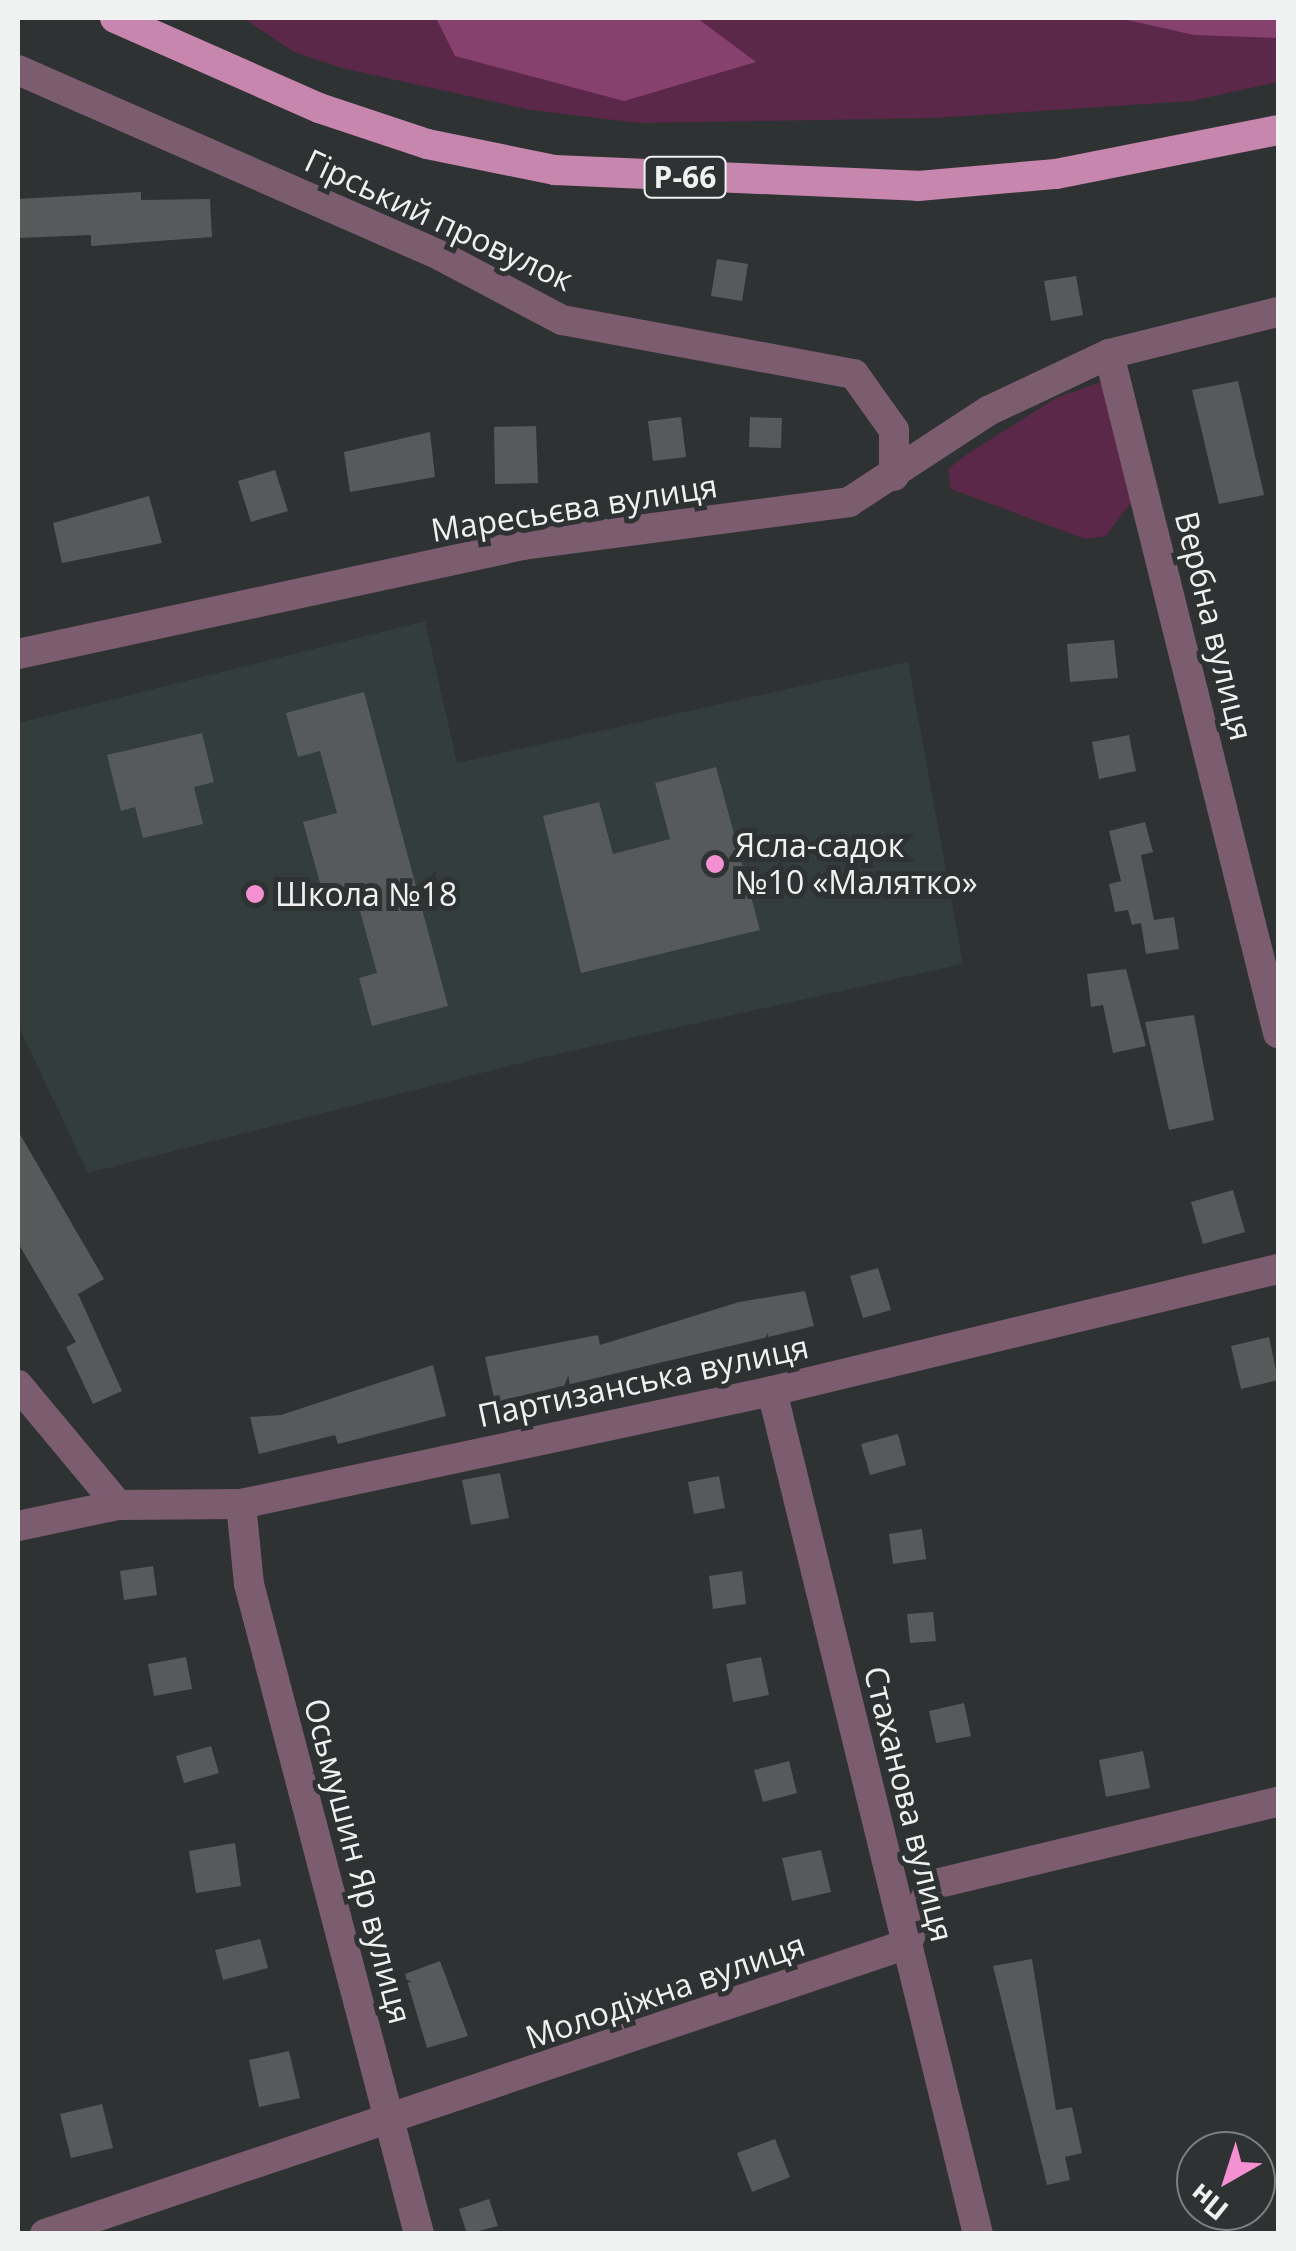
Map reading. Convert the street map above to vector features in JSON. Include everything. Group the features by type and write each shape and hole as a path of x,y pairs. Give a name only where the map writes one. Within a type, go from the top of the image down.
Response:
{"main road":[{"name":"Р-66","path":"115,18 319,108 427,144 555,170 918,186 1056,174 1278,130"}],"street":[{"name":"Гірський провулок","path":"18,70 443,257 562,320 854,374 894,430 894,476"},
{"name":"Маресьєва вулиця","path":"18,654 524,545 849,502 988,411 1109,354 1278,312"},
{"name":"Вербна вулиця","path":"1109,354 1278,1032"},
{"name":"Партизанська вулиця","path":"18,1526 118,1505 241,1504 772,1390 1278,1269"},
{"path":"18,1385 118,1505"},
{"name":"Стаханова вулиця","path":"772,1390 978,2234"},
{"name":"Осьмушин Яр вулиця","path":"241,1504 249,1584 419,2234"},
{"path":"907,1944 931,1886 1278,1802"},
{"name":"Молодіжна вулиця","path":"45,2234 392,2122 907,1944"}],"shaded area":[{"path":"243,18 1278,18 1278,82 1191,101 933,118 639,123 531,110 342,68 294,52"},
{"path":"436,18 697,18 756,62 624,101 455,56"},
{"path":"1118,18 1278,18 1278,38 1194,35"},
{"path":"1101,382 1134,498 1106,536 1085,539 951,489 948,469 966,455 1056,398"},
{"name":"Школа №18","path":"425,621 457,763 908,662 963,964 540,1058 88,1173 18,1025 18,723"}],"building":[{"path":"141,192 141,200 210,199 212,237 91,246 91,235 18,238 18,199"},
{"path":"717,259 748,264 742,301 711,296"},
{"path":"1076,276 1083,315 1051,321 1044,281"},
{"path":"1238,381 1264,495 1219,504 1192,390"},
{"path":"681,417 686,457 653,461 648,421"},
{"path":"750,417 782,418 781,448 749,447"},
{"path":"536,426 538,483 495,484 494,427"},
{"path":"430,432 435,477 350,492 344,452"},
{"path":"275,470 288,511 251,522 238,481"},
{"path":"149,496 162,543 62,563 53,523"},
{"path":"1114,640 1118,678 1070,682 1067,644"},
{"path":"364,692 448,1006 372,1026 359,978 377,973 357,900 327,908 303,822 337,813 320,751 298,757 286,713"},
{"path":"202,733 214,782 194,787 203,824 143,838 135,807 121,811 107,755"},
{"path":"1129,735 1136,771 1099,779 1092,742"},
{"path":"716,767 760,930 581,973 543,816 599,802 613,854 670,839 655,783"},
{"path":"1145,822 1153,852 1141,855 1154,920 1174,917 1179,949 1146,954 1141,923 1132,925 1128,910 1115,912 1109,884 1121,881 1109,831"},
{"path":"1126,969 1146,1046 1113,1053 1103,1005 1091,1007 1087,974"},
{"path":"1194,1015 1214,1120 1169,1130 1145,1022"},
{"path":"18,1131 104,1279 78,1294 122,1391 93,1404 66,1347 76,1342 18,1243"},
{"path":"1233,1190 1245,1232 1203,1244 1191,1202"},
{"path":"878,1268 891,1310 863,1318 850,1276"},
{"path":"805,1291 814,1326 495,1402 485,1357 598,1335 600,1345 739,1302"},
{"path":"1269,1337 1278,1380 1241,1389 1231,1346"},
{"path":"433,1365 446,1416 338,1444 335,1435 259,1454 250,1417 281,1415"},
{"path":"898,1434 906,1465 870,1475 861,1444"},
{"path":"500,1473 509,1518 471,1525 462,1480"},
{"path":"719,1476 725,1508 694,1514 688,1482"},
{"path":"922,1529 926,1559 893,1564 889,1534"},
{"path":"153,1566 157,1595 124,1600 120,1571"},
{"path":"742,1571 746,1604 713,1609 709,1576"},
{"path":"933,1612 936,1641 910,1643 907,1614"},
{"path":"186,1657 192,1689 154,1696 148,1664"},
{"path":"761,1657 769,1695 733,1702 726,1664"},
{"path":"964,1703 971,1736 936,1743 929,1711"},
{"path":"211,1746 219,1773 184,1783 176,1756"},
{"path":"1143,1751 1150,1788 1106,1797 1099,1760"},
{"path":"789,1761 797,1793 763,1802 754,1770"},
{"path":"235,1843 241,1886 196,1893 189,1851"},
{"path":"821,1850 831,1892 792,1901 782,1858"},
{"path":"260,1939 268,1968 223,1980 215,1950"},
{"path":"1032,1959 1056,2110 1072,2107 1082,2153 1065,2157 1070,2180 1047,2185 993,1966"},
{"path":"440,1961 468,2036 427,2048 405,1974"},
{"path":"289,2051 300,2098 259,2107 249,2060"},
{"path":"102,2104 113,2148 71,2158 60,2114"},
{"path":"775,2139 790,2177 752,2192 737,2153"},
{"path":"489,2199 498,2226 467,2234 459,2209"}],"place":[{"name":"Ясла-садок №10 «Малятко»","path":"715,864"},
{"name":"Школа №18","path":"255,894"}]}
